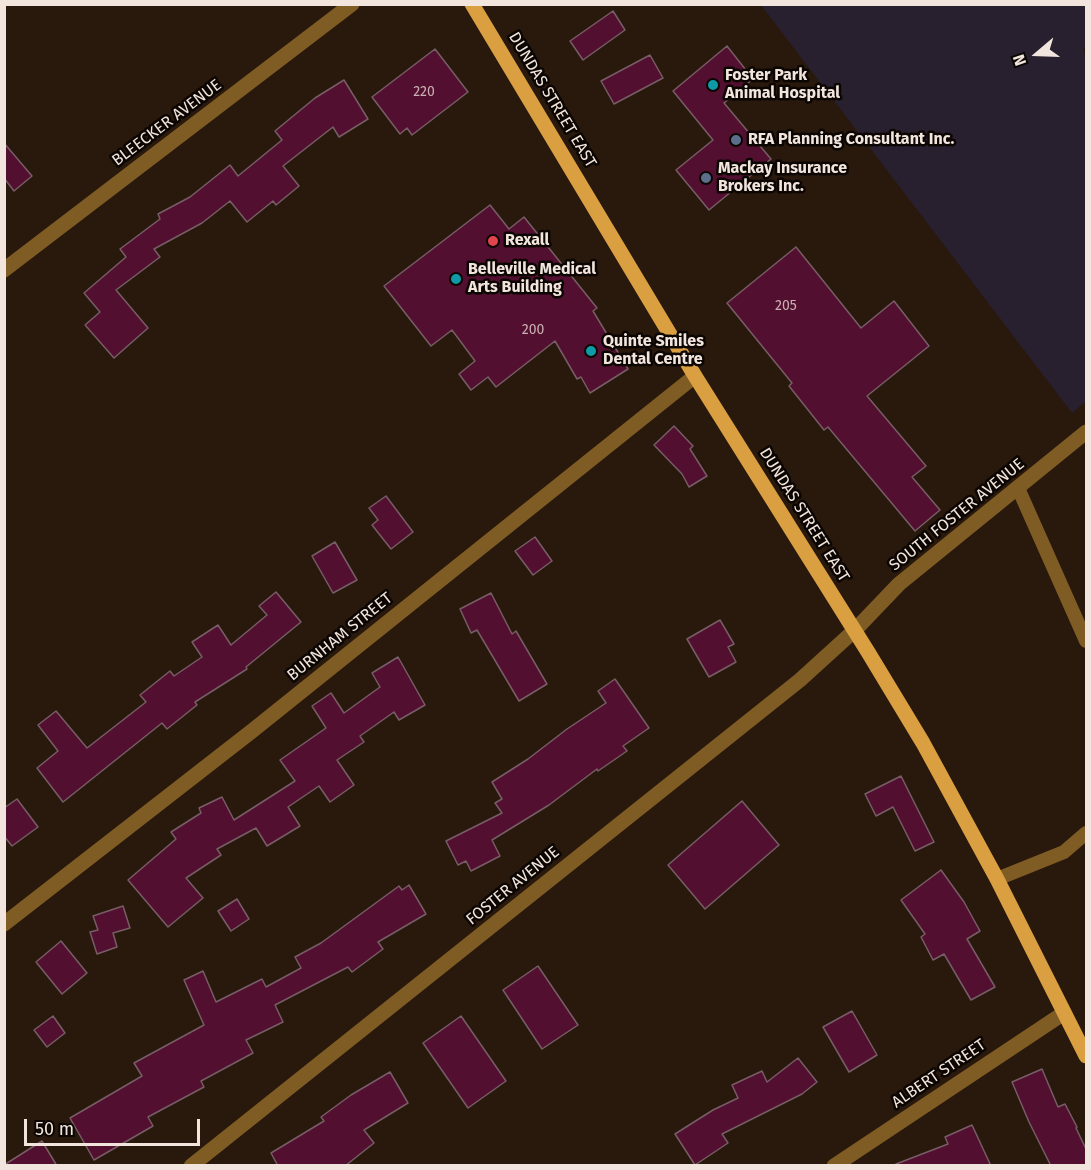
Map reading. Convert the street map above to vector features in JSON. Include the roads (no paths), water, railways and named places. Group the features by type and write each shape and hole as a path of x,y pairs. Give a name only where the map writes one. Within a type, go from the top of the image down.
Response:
{"main road":[{"name":"DUNDAS STREET EAST","path":"472,4 695,376 855,630 923,743 997,879 1086,1056"}],"street":[{"name":"BLEECKER AVENUE","path":"4,270 352,4"},
{"name":"BURNHAM STREET","path":"4,924 261,724 695,376"},
{"name":"SOUTH FOSTER AVENUE","path":"855,630 899,584 1086,432"},
{"name":"FOSTER AVENUE","path":"191,1166 800,680 855,630"},
{"name":"ALBERT STREET","path":"834,1166 1065,1012"}],"lane":[{"path":"1018,488 1086,641"},
{"path":"997,879 1064,852 1086,833"}],"place":[{"name":"Foster Park Animal Hospital","path":"713,85"},
{"name":"RFA Planning Consultant Inc.","path":"736,140"},
{"name":"Mackay Insurance Brokers Inc.","path":"706,178"},
{"name":"Rexall","path":"493,241"},
{"name":"Belleville Medical Arts Building","path":"456,279"},
{"name":"Quinte Smiles Dental Centre","path":"591,351"}]}
